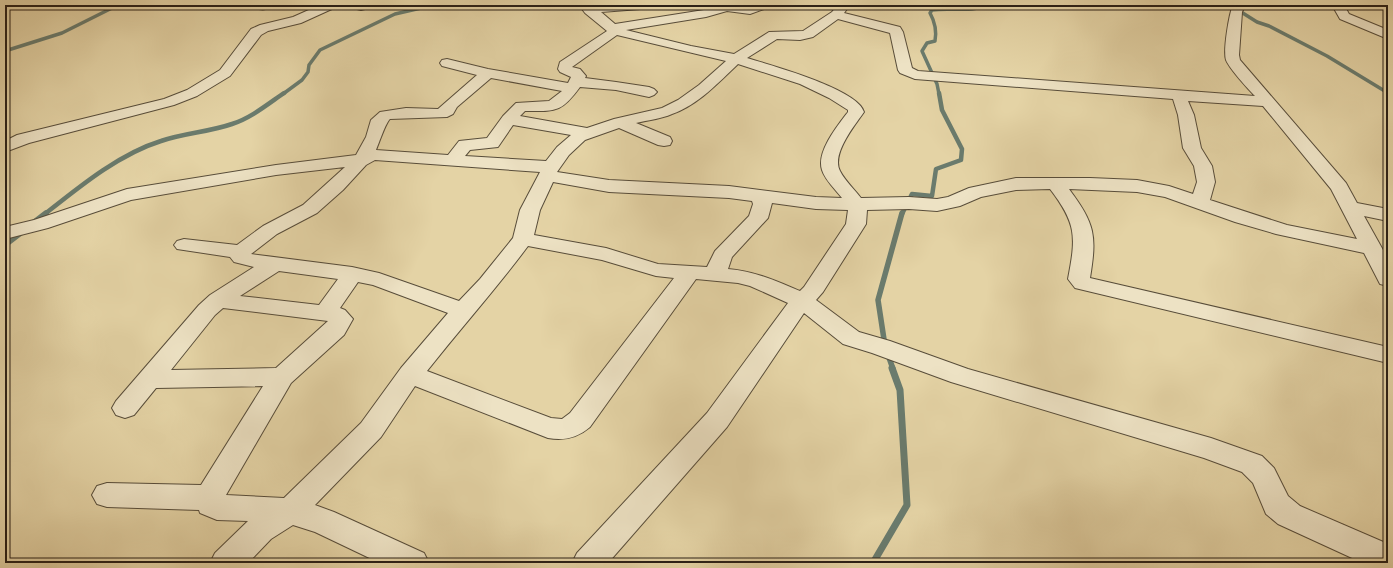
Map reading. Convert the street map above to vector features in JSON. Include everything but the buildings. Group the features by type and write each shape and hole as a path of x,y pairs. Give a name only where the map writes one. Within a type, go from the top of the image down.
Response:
{"street":[{"path":"5,147 23,139 169,102 192,93 225,73 256,32 264,28 297,20 330,5"},
{"path":"587,7 640,5"},
{"path":"453,160 465,145 492,143 509,119 521,106 553,106 565,97 579,76 565,69 564,67 613,30 706,13 729,6 750,10 763,5"},
{"path":"1338,5 1344,16 1378,29 1388,35"},
{"path":"587,7 613,30 685,48 736,58 805,81 834,95 854,108 856,112 830,154 828,165 830,171 856,204 858,212 856,224 812,292 802,300 717,420 588,563"},
{"path":"1238,7 1232,55 1233,61 1339,187 1388,279"},
{"path":"226,563 260,530 290,511 371,430 410,374 463,310 488,284 523,239 530,210 549,171 563,150 579,136 620,122 667,111 683,103 704,88 736,58 774,34 805,35 837,8 898,32 905,70 915,75 1266,102"},
{"path":"447,63 488,73 574,85 616,86 649,92"},
{"path":"364,159 374,137 379,120 386,115 406,113 441,114 447,111 452,104 488,73"},
{"path":"1179,96 1186,115 1192,148 1203,166 1206,182 1200,203"},
{"path":"509,119 588,133"},
{"path":"620,122 664,141"},
{"path":"184,245 241,252 270,230 310,209 364,159 372,155 382,154 453,160 549,171 598,185 729,192 816,203 909,203 937,205 953,202 976,192 1016,184 1090,182 1138,186 1170,192 1283,230 1373,249"},
{"path":"8,232 42,224 127,195 271,170 364,159"},
{"path":"1055,183 1064,194 1076,216 1084,236 1079,279 1083,283 1388,355"},
{"path":"716,274 722,255 758,218 763,204 760,196"},
{"path":"1351,208 1388,215"},
{"path":"523,239 606,254 656,270 738,276 758,280 802,300 851,338 881,347 960,376 1210,448 1252,464 1264,476 1277,505 1289,515 1388,559"},
{"path":"241,252 241,258 252,261 352,274 379,280 463,310"},
{"path":"125,408 207,310 218,300 276,263"},
{"path":"410,374 548,428 559,430 570,428 580,420 690,272"},
{"path":"326,313 352,274"},
{"path":"218,300 326,313 337,315 341,319 336,329 282,377 209,498 211,504 217,507 290,511 322,521 413,563"},
{"path":"149,379 282,377"},
{"path":"107,495 209,498"}],"waterway":[{"path":"5,51 62,33 118,5"},
{"path":"283,94 302,80 308,72 309,65 320,50 395,14 421,8 457,5"},
{"path":"939,94 937,84 922,51 927,43 935,41 935,26 930,13 932,10 939,9 975,9 989,5"},
{"path":"1220,5 1238,10 1257,22 1269,26 1327,56 1388,93"},
{"path":"45,214 100,172 130,154 170,138 223,127 239,121 259,110 284,93"},
{"path":"902,214 912,194 932,196 936,169 961,160 962,149 942,110 939,93"},
{"path":"33,223 46,213"},
{"path":"893,369 885,346 878,300 902,213"},
{"path":"5,245 22,232"},
{"path":"873,563 907,505 900,390 892,368"}]}
